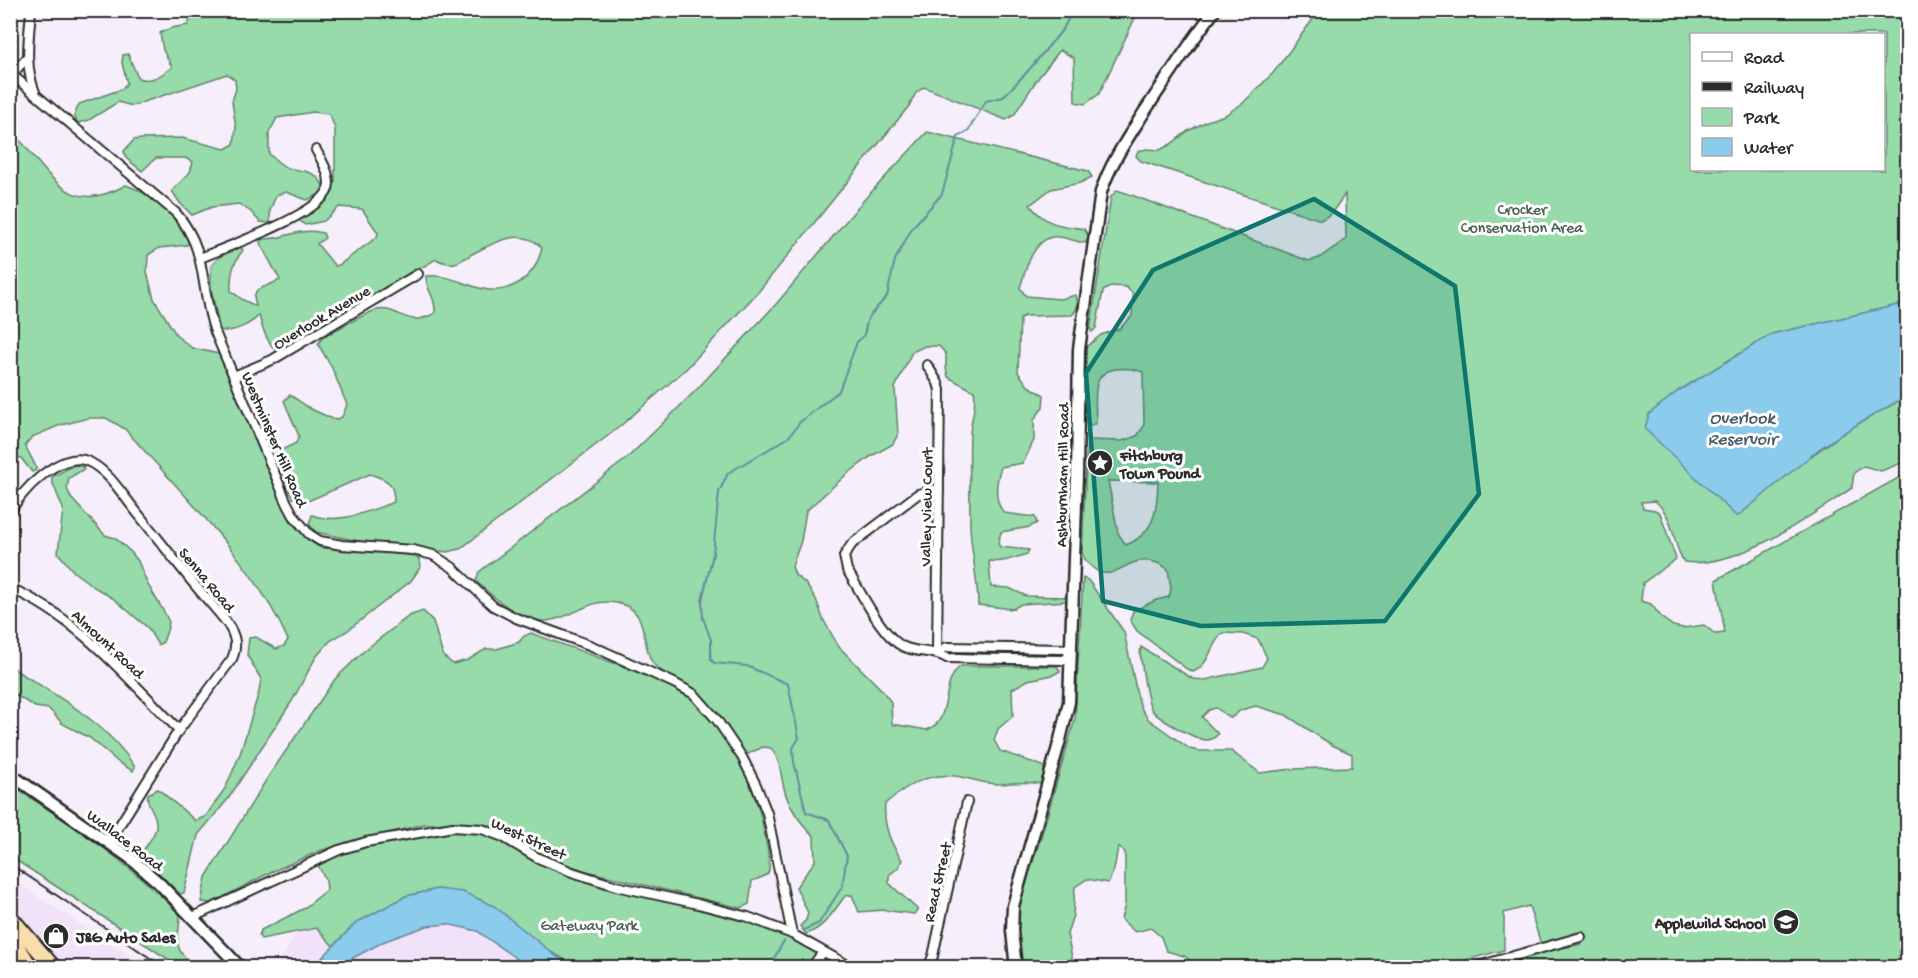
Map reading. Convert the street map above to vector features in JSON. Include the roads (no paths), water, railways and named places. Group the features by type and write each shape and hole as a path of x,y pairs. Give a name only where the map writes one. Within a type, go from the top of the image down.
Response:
{"highway":[{"path":"10,917 54,968"},
{"path":"10,934 31,968"}],"street":[{"path":"32,10 28,57 31,80 37,95"},
{"name":"Ashburnham Hill Road","path":"1016,968 1012,906 1066,718 1070,693 1079,349 1101,192 1119,152 1169,74 1215,10"},
{"path":"11,73 28,57"},
{"name":"Westminster Hill Road","path":"11,73 176,213 193,236 200,258 209,313 234,376 287,503 299,522 315,538 334,544 413,550 433,555 452,567 493,606 516,618 592,646 674,683 701,701 742,757 764,804 792,934"},
{"path":"200,258 283,224 320,201 327,192 329,182 316,150"},
{"name":"Overlook Avenue","path":"234,376 272,360 418,274"},
{"name":"Valley View Court","path":"927,365 940,390 937,652"},
{"name":"Senna Road","path":"10,514 23,491 47,473 70,460 80,459 90,462 112,482 228,623 235,637 234,652 179,730 109,842"},
{"path":"939,489 923,492 910,499 852,544 844,556 847,570 894,641 908,649 937,652 947,658 1064,660 1071,654"},
{"name":"Almount Road","path":"10,588 42,604 79,630 179,730"},
{"name":"Wallace Road","path":"10,774 109,842 158,882 241,968"},
{"name":"Read Street","path":"928,968 933,956 967,802"},
{"name":"West Street","path":"193,917 339,850 366,842 453,827 482,829 504,837 538,858 572,872 616,886 738,914 792,934 853,968"},
{"path":"1471,968 1581,937"},
{"name":"Wallace Road","path":"213,939 234,968"},
{"path":"811,968 823,952"}],"water":[{"name":"Overlook Reservoir","path":"1907,303 1907,396 1819,449 1737,517 1645,429 1649,414 1678,391 1772,334"},
{"path":"438,889 463,892 494,906 556,956 578,967 528,967 477,931 447,924 427,926 385,941 351,959 341,967 313,967 356,923 406,896"}],"waterway":[{"path":"804,930 819,923 842,887 847,856 829,820 806,812 794,762 793,748 799,738 788,684 747,666 714,663 711,659 711,640 703,618 702,600 713,554 719,492 728,473 788,438 800,422 839,391 857,342 864,335 868,318 887,296 895,260 912,228 942,194 958,137 968,131 986,101 1003,97 1028,71 1063,29 1073,10"},
{"path":"773,960 784,941"}],"railway":[{"path":"10,864 165,968"}],"place":[{"name":"Fitchburg Town Pound","path":"1100,463"},
{"name":"Applewild School","path":"1786,922"},
{"name":"J&G Auto Sales","path":"56,936"}],"park label":[{"name":"Crocker Conservation Area","path":"1522,217"},
{"name":"Gateway Park","path":"589,924"}]}
